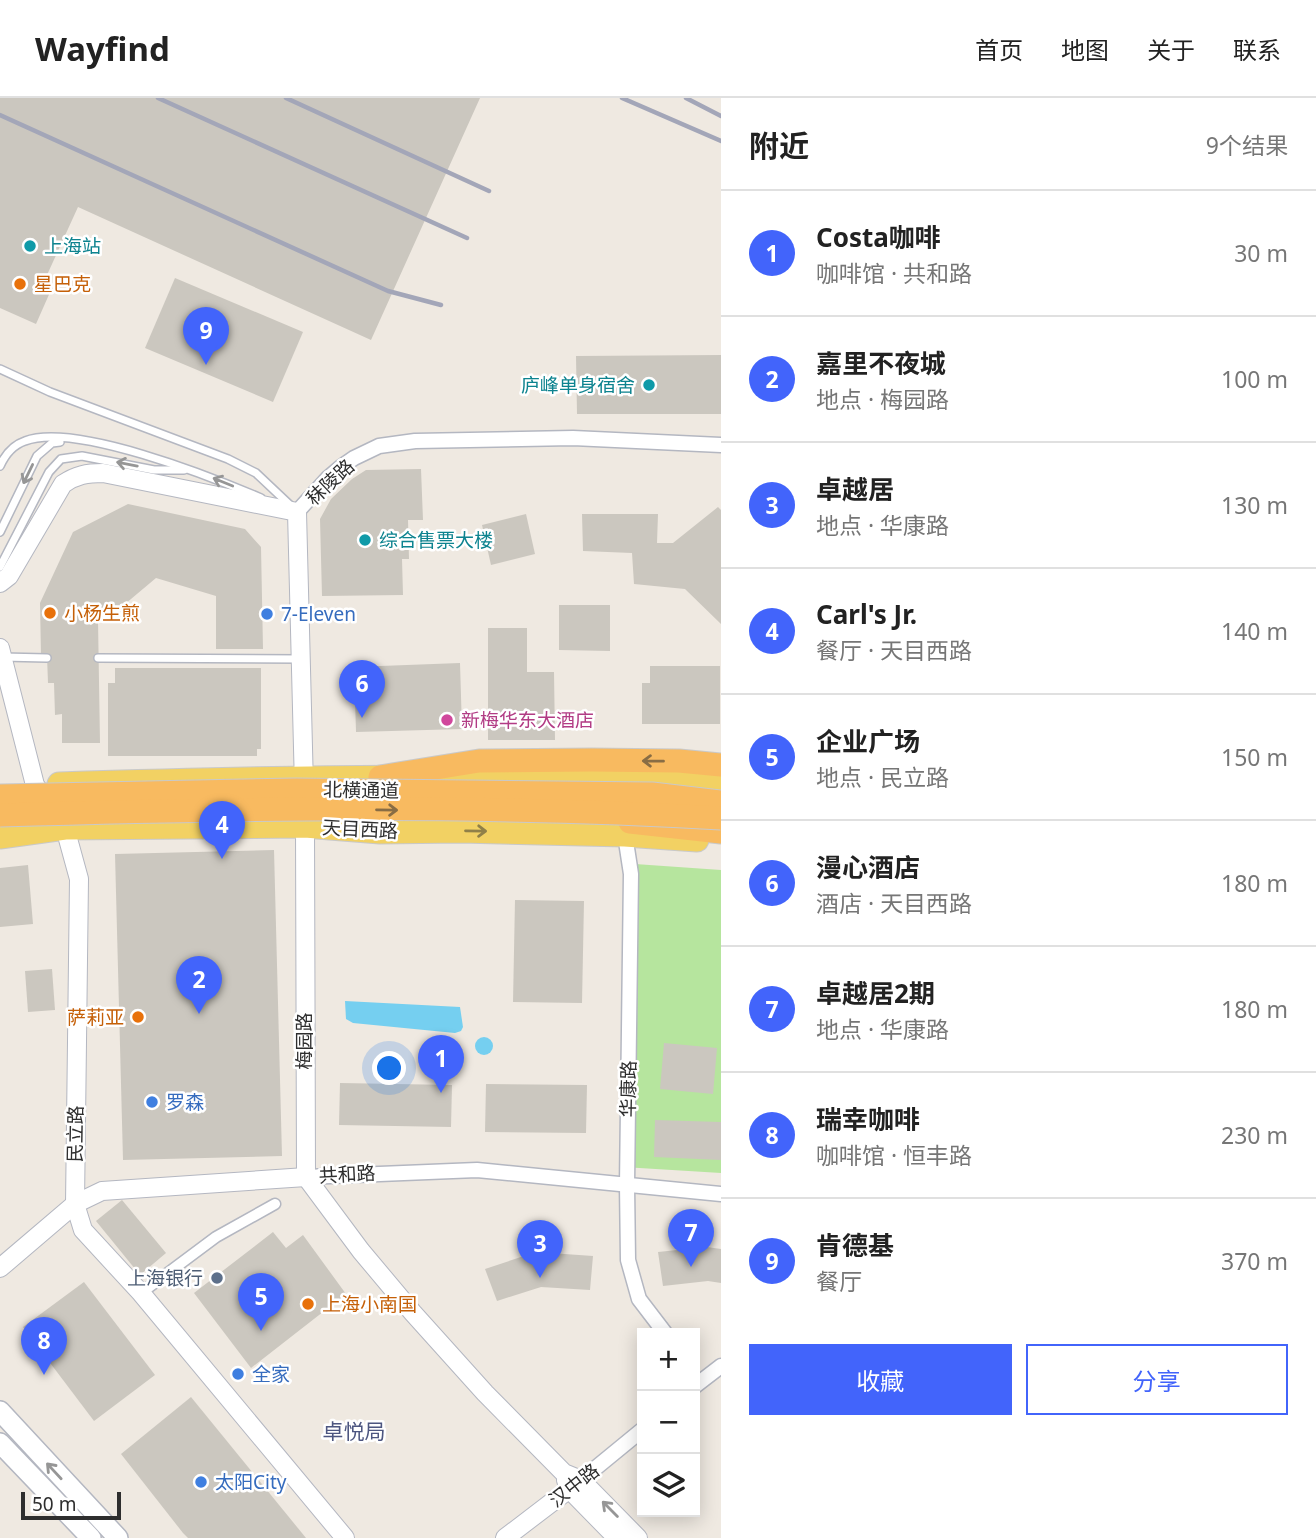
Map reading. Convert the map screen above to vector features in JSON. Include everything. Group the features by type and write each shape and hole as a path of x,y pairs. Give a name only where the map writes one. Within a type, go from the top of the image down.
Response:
{"highway":[{"path":"380,778 479,761 617,760 721,765"},
{"name":"北横通道","path":"0,796 321,790 652,794 721,802"},
{"name":"北横通道","path":"0,815 295,809 721,818"},
{"path":"0,824 140,812"},
{"path":"583,813 652,826 721,832"}],"main road":[{"path":"0,789 36,785 304,776 605,780 721,786"},
{"path":"0,824 29,820 65,828"},
{"name":"天目西路","path":"0,837 65,828 305,826 380,832 625,835 721,841"},
{"path":"0,1411 118,1538"},
{"path":"0,1443 92,1538"}],"street":[{"name":"秣陵路","path":"0,583 9,576 63,484 72,477 87,473 103,473 298,513 341,467 380,446 415,441 573,438 721,444"},
{"name":"梅园路","path":"298,513 305,826 306,1177"},
{"name":"民立路","path":"1,653 36,785 65,828 79,879 75,1204 83,1230 141,1293 345,1538"},
{"name":"华康路","path":"625,835 631,874 627,1239 639,1299 661,1328"},
{"name":"共和路","path":"0,1268 75,1204 102,1191 306,1177 478,1170 721,1194"},
{"path":"306,1177 360,1251 485,1393 571,1481 638,1538"},
{"path":"141,1293 216,1237 275,1204"},
{"path":"700,1376 721,1366"},
{"name":"汉中路","path":"505,1538 571,1481 637,1434"},
{"path":"571,1481 617,1538"}],"lane":[{"path":"0,369 50,392 228,459 256,473 298,513"},
{"path":"0,532 37,456 52,443 71,439"},
{"path":"0,466 5,454 23,441 83,439 195,470 298,513"},
{"path":"0,567 49,472 61,459 82,456 154,470 195,470"},
{"path":"1,653 47,658"},
{"path":"98,658 302,659"}],"green space":[{"path":"635,864 721,870 721,1173 623,1167"}],"water":[{"path":"345,1001 460,1007 463,1027 455,1033 353,1023 346,1019"},
{"path":"480,1037 488,1037 493,1046 491,1053 480,1055 475,1050 475,1042"}],"building":[{"path":"0,98 480,98 371,340 78,207 42,286 51,290 36,324 0,308"},
{"path":"175,278 303,332 273,402 145,348"},
{"name":"庐峰单身宿舍","path":"721,355 721,414 577,414 576,356"},
{"name":"综合售票大楼","path":"421,469 423,520 408,520 409,559 402,559 403,595 322,596 320,519 331,499 366,470"},
{"path":"128,504 245,529 261,547 263,649 216,649 216,596 156,578 106,620 98,620 100,743 62,743 62,714 55,715 54,683 48,683 47,656 41,656 40,603 73,532"},
{"path":"718,507 721,510 721,624 685,589 634,584 632,553 583,551 582,514 658,514 657,543 673,543"},
{"path":"526,514 535,554 491,565 482,525"},
{"path":"559,605 610,605 610,651 559,650"},
{"path":"488,628 527,628 527,672 554,672 555,740 488,740"},
{"path":"460,663 462,729 356,732 354,667"},
{"path":"650,666 720,666 720,724 642,724 642,683 650,683"},
{"path":"115,668 261,668 261,749 257,749 257,756 108,756 108,683 115,683"},
{"path":"274,850 282,1156 123,1160 115,854"},
{"path":"28,865 33,924 0,927 0,868"},
{"path":"515,900 584,901 582,1003 513,1002"},
{"path":"52,969 55,1010 28,1012 25,971"},
{"path":"664,1043 717,1048 713,1094 660,1089"},
{"path":"340,1083 452,1085 451,1127 339,1125"},
{"path":"486,1084 587,1085 586,1133 485,1132"},
{"path":"655,1120 721,1122 721,1160 654,1157"},
{"path":"122,1200 166,1253 140,1275 96,1221"},
{"path":"273,1232 286,1248 303,1235 346,1294 251,1368 194,1293"},
{"path":"707,1247 721,1249 721,1283 708,1281 663,1286 658,1252"},
{"path":"536,1252 593,1256 590,1290 541,1287 497,1301 485,1269"},
{"path":"84,1282 155,1375 94,1421 23,1327"},
{"name":"太阳City","path":"191,1397 306,1538 188,1538 183,1533 121,1454"}],"railway":[{"path":"158,98 467,238"},
{"path":"286,98 489,191"},
{"path":"622,98 721,141"},
{"path":"686,98 721,116"},
{"path":"0,115 388,291 441,305"}],"place":[{"name":"上海站","path":"30,246"},
{"name":"星巴克","path":"20,284"},
{"name":"肯德基","path":"206,365"},
{"name":"庐峰单身宿舍","path":"649,385"},
{"name":"综合售票大楼","path":"365,540"},
{"name":"小杨生煎","path":"50,613"},
{"name":"7-Eleven","path":"267,614"},
{"name":"漫心酒店","path":"362,718"},
{"name":"新梅华东大酒店","path":"447,720"},
{"name":"Carl's Jr.","path":"222,859"},
{"name":"嘉里不夜城","path":"199,1014"},
{"name":"萨莉亚","path":"138,1017"},
{"name":"Costa咖啡","path":"441,1093"},
{"name":"罗森","path":"152,1102"},
{"name":"卓越居2期","path":"691,1267"},
{"name":"上海银行","path":"217,1278"},
{"name":"卓越居","path":"540,1278"},
{"name":"上海小南国","path":"308,1304"},
{"name":"企业广场","path":"261,1331"},
{"name":"全家","path":"238,1374"},
{"name":"瑞幸咖啡","path":"44,1375"},
{"name":"太阳City","path":"201,1482"}],"district":[{"name":"卓悦局","path":"354,1431"}]}
